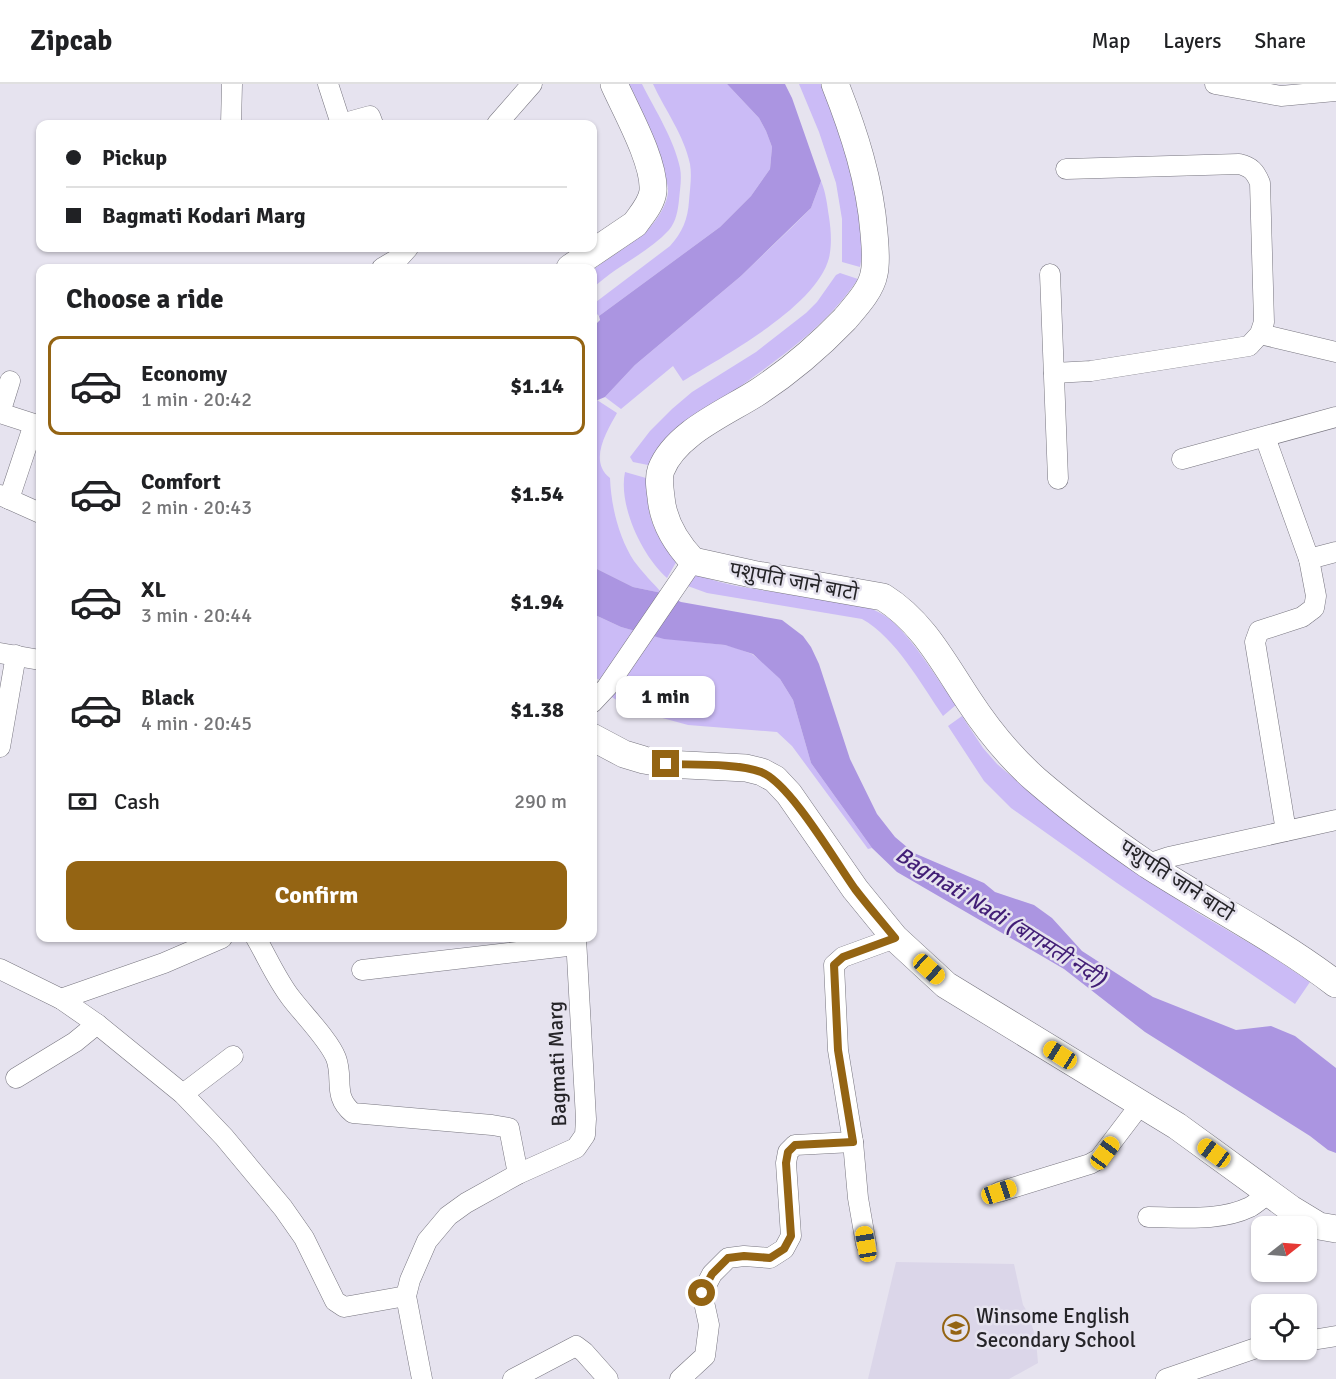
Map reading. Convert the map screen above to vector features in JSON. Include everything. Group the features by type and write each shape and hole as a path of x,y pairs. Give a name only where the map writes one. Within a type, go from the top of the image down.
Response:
{"main road":[{"path":"597,250 635,224 643,214 653,192 645,155 614,84"},
{"path":"693,561 672,534 664,517 660,472 668,457 681,442 705,423 759,391 801,361 860,302 874,275 875,242 867,186 858,151 835,84"},
{"path":"576,264 594,252"},
{"name":"पशुपति जाने बाटो","path":"693,561 883,597 901,608 931,643 982,720 1014,759 1078,813 1148,864 1234,916 1336,984"},
{"path":"597,740 624,754 644,760 666,764 746,768 762,772 775,779 789,794 855,889 895,938 946,984 1177,1126 1269,1193 1319,1226 1336,1229"}],"street":[{"path":"231,120 232,84"},
{"path":"328,84 340,120"},
{"path":"500,120 532,84"},
{"path":"1215,84 1281,96 1336,91"},
{"path":"356,120 370,116 372,120"},
{"path":"1054,373 1091,371 1250,346 1260,334 1264,322 1260,183 1250,167 1239,164 1066,169"},
{"path":"389,264 404,252"},
{"path":"1050,274 1058,479"},
{"path":"1260,334 1336,352"},
{"path":"10,381 0,413 34,424 5,497 36,511"},
{"path":"1182,459 1336,417"},
{"path":"1265,437 1309,559 1316,596 1314,608 1302,617 1259,631 1255,642 1286,831"},
{"path":"1309,559 1336,552"},
{"path":"597,699 608,687 693,561"},
{"path":"0,747 8,654 36,659"},
{"path":"1148,864 1169,857 1336,820"},
{"path":"866,1244 838,1050 834,965 843,957 895,938"},
{"path":"61,999 164,963 213,942"},
{"path":"258,942 289,996 313,1024 336,1058 340,1097 346,1108 353,1113 509,1128 518,1174"},
{"path":"363,970 569,942"},
{"name":"Bagmati Marg","path":"406,1296 410,1280 427,1241 448,1216 518,1174 576,1148 585,1135 576,942"},
{"path":"0,969 61,999 97,1024 183,1094 224,1137 283,1208 304,1239 335,1301 344,1307 406,1296 422,1379"},
{"path":"16,1078 75,1042 97,1024"},
{"path":"183,1094 233,1056"},
{"path":"999,1192 1099,1159 1140,1105"},
{"path":"680,1379 705,1356 709,1325 702,1293 712,1274 728,1258 744,1256 770,1258 784,1249 791,1236 786,1163 788,1152 795,1145 853,1142"},
{"path":"1148,1217 1205,1217 1228,1214 1251,1206 1269,1193"},
{"path":"1317,1339 1336,1336"},
{"path":"513,1379 576,1346 608,1379"},
{"path":"1166,1379 1251,1350"}],"shaded area":[{"path":"627,84 642,84 673,146 681,172 678,208 675,220 661,238 597,285 597,267 646,231 659,216 665,204 668,192 667,182 652,139"},
{"path":"653,84 727,84 759,118 766,131 772,147 770,169 751,196 720,227 599,316 597,301 670,246 686,220 691,173 687,153"},
{"path":"799,84 821,84 845,150 862,223 863,246 860,267 842,262 842,219 836,183 819,132"},
{"path":"821,181 830,222 830,253 821,276 807,294 767,328 683,381 673,366 621,409 605,397 635,365 741,276 811,208"},
{"path":"840,273 858,279 824,320 784,354 678,434 659,451 648,465 633,462 630,457 650,431 672,409 692,392 756,352 806,313"},
{"path":"597,400 617,413 601,446 600,463 610,478 614,511 620,532 634,561 662,593 633,587 597,569"},
{"path":"625,472 646,478 652,522 661,540 678,559 667,578 649,557 634,529 625,499"},
{"path":"693,573 722,583 845,602 875,610 892,621 910,640 956,705 943,716 897,650 874,627 862,619 707,593 685,585"},
{"path":"597,616 621,627 662,638 725,645 752,654 780,679 793,700 811,763 872,848 868,849 792,746 777,732 688,725 633,710 610,696 614,686 597,679"},
{"path":"962,716 983,748 997,764 1049,808 1125,865 1310,982 1295,1004 1011,808 984,781 948,726"},
{"name":"Winsome English Secondary School","path":"896,1262 1014,1264 1023,1305 1029,1314 1036,1340 1038,1363 1009,1379 868,1379"}],"water":[{"path":"727,84 785,84 821,181 811,208 741,276 635,365 605,397 597,400 597,323 600,320 599,316 720,227 751,196 770,169 772,147 759,118"},
{"name":"Bagmati Nadi (बागमती नदी)","path":"597,569 633,587 662,593 681,602 782,620 803,636 811,647 819,664 850,759 877,814 895,837 914,853 984,883 995,892 1034,905 1052,918 1082,951 1153,997 1236,1030 1271,1026 1295,1036 1336,1068 1336,1153 1145,1032 1064,969 897,872 872,848 811,763 793,700 780,679 753,654 725,645 664,639 621,627 597,616"}],"place":[{"name":"Winsome English Secondary School","path":"956,1328"}],"route":[{"path":"666,764 746,768 762,772 775,779 789,794 855,889 895,938 843,957 834,965 838,1050 853,1142 795,1145 788,1152 786,1163 791,1236 784,1249 770,1258 744,1256 728,1258 712,1274 702,1293"}]}
